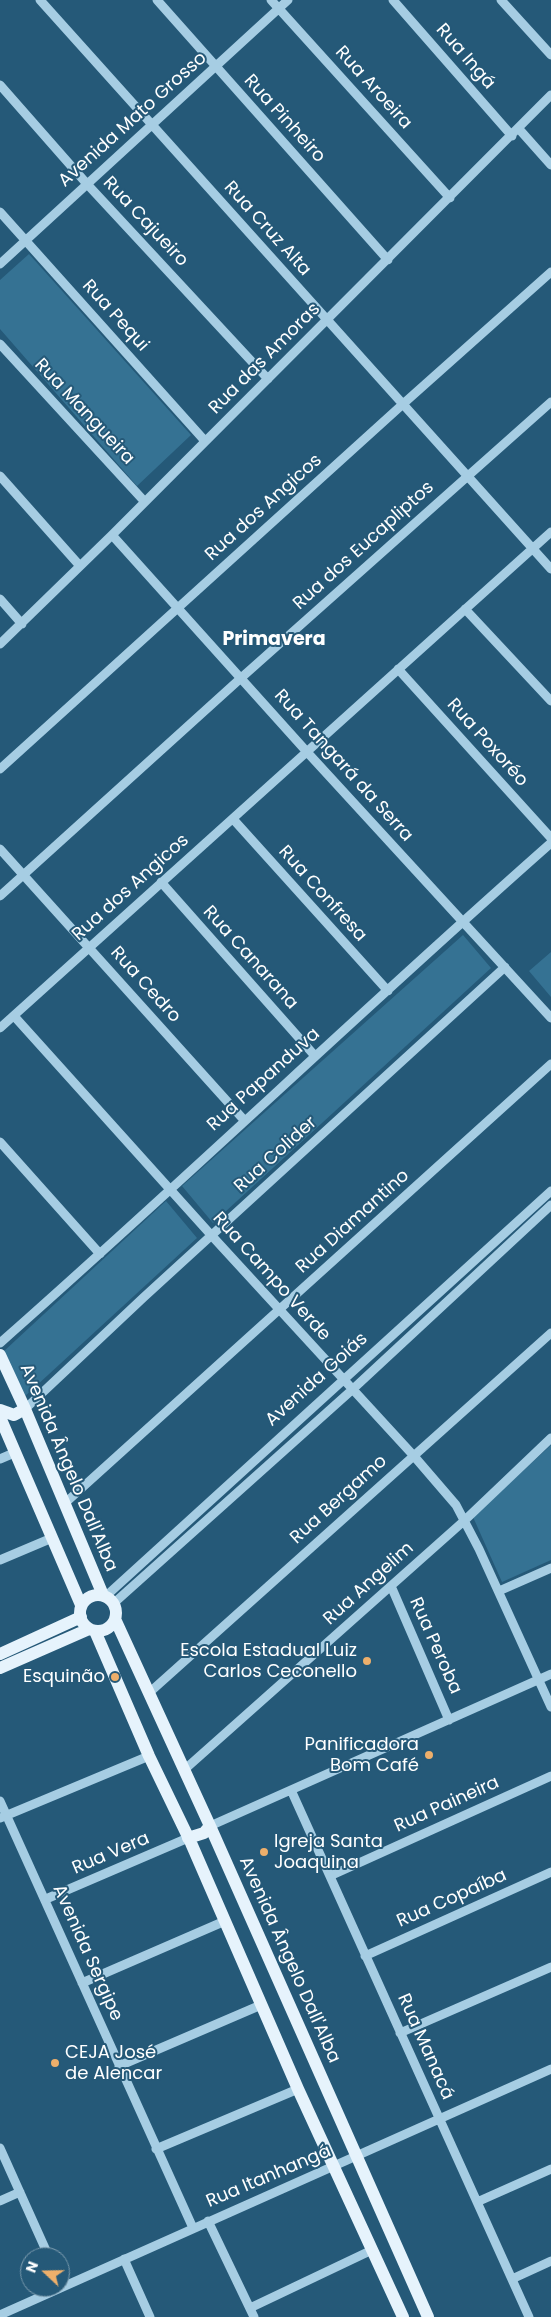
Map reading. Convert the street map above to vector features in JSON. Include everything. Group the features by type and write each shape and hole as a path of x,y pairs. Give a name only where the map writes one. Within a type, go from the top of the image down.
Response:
{"main road":[{"name":"Avenida Ângelo Dall'Alba","path":"0,1355 25,1409 64,1504 108,1598"},
{"path":"0,1410 14,1415 25,1409"},
{"path":"0,1417 81,1611 92,1630 188,1838 298,2089 403,2317"},
{"path":"0,1654 81,1611 92,1596 108,1598 116,1612 115,1619 106,1630 92,1630 0,1668"},
{"name":"Avenida Ângelo Dall'Alba","path":"115,1619 150,1692 428,2317"},
{"path":"188,1838 204,1833 210,1826"}],"street":[{"name":"Rua Cruz Alta","path":"40,0 551,569"},
{"name":"Rua Pinheiro","path":"156,0 388,260"},
{"name":"Rua Aroeira","path":"271,0 450,198"},
{"name":"Avenida Mato Grosso","path":"0,264 288,0"},
{"name":"Rua Ingá","path":"394,0 516,132 551,165"},
{"path":"501,0 551,55"},
{"name":"Rua Cajueiro","path":"0,84 87,184 268,379"},
{"name":"Rua das Amoras","path":"0,644 112,535 551,95"},
{"name":"Rua Pequi","path":"0,212 205,441"},
{"name":"Rua dos Angicos","path":"0,769 402,404 551,272"},
{"name":"Rua Mangueira","path":"0,344 145,502"},
{"name":"Rua dos Eucapliptos","path":"0,896 551,402"},
{"path":"0,476 80,566"},
{"name":"Rua dos Angicos","path":"0,1028 551,532"},
{"name":"Rua Tangará da Serra","path":"112,535 307,752 551,1018"},
{"path":"0,599 22,624"},
{"path":"465,609 551,701"},
{"name":"Rua Poxoréo","path":"398,669 551,838"},
{"name":"Rua Confresa","path":"232,819 388,991"},
{"name":"Rua Papanduva","path":"0,1343 551,843"},
{"name":"Rua Cedro","path":"0,849 244,1120"},
{"name":"Rua Canarana","path":"161,882 315,1056"},
{"name":"Rua Colider","path":"25,1409 505,967"},
{"name":"Rua Campo Verde","path":"14,1016 212,1236 354,1389 456,1505 499,1592 551,1707"},
{"name":"Rua Diamantino","path":"64,1504 551,1064"},
{"path":"0,1142 100,1254"},
{"name":"Avenida Goiás","path":"108,1598 551,1191"},
{"name":"Avenida Goiás","path":"108,1598 354,1389 551,1205"},
{"name":"Rua Bergamo","path":"150,1692 551,1333"},
{"name":"Rua Angelim","path":"184,1770 465,1520 551,1438"},
{"path":"0,1459 14,1453"},
{"path":"0,1560 52,1538"},
{"path":"499,1592 551,1568"},
{"name":"Rua Peroba","path":"391,1586 449,1720"},
{"path":"210,1826 551,1674"},
{"path":"3,1817 149,1756"},
{"name":"Rua Paineira","path":"330,1876 551,1776"},
{"name":"Rua Manacá","path":"290,1790 529,2317"},
{"name":"Avenida Sergipe","path":"0,1801 3,1817 46,1899 156,2149 193,2228"},
{"name":"Rua Vera","path":"46,1899 188,1838"},
{"name":"Rua Copaíba","path":"365,1956 551,1872"},
{"path":"82,1983 225,1922"},
{"path":"400,2033 551,1967"},
{"path":"119,2066 261,2005"},
{"name":"Rua Itanhangá","path":"70,2280 124,2259 335,2167 439,2118 551,2069"},
{"path":"156,2149 298,2089"},
{"path":"0,2148 45,2247"},
{"path":"477,2202 551,2169"},
{"path":"0,2201 20,2192"},
{"path":"208,2221 254,2317"},
{"path":"250,2308 372,2250"},
{"path":"124,2259 150,2317"},
{"path":"512,2279 551,2261"},
{"name":"Rua Itanhangá","path":"0,2315 35,2297"}],"shaded area":[{"path":"29,254 191,435 137,486 0,329 0,280"},
{"path":"463,935 491,968 213,1223 182,1186"},
{"path":"551,952 551,997 529,971"},
{"path":"166,1201 197,1238 23,1398 3,1352"},
{"path":"551,1445 551,1560 502,1582 473,1517"}],"place":[{"name":"Escola Estadual Luiz Carlos Ceconello","path":"367,1661"},
{"name":"Esquinão","path":"115,1677"},
{"name":"Panificadora Bom Café","path":"429,1755"},
{"name":"Igreja Santa Joaquina","path":"264,1852"},
{"name":"CEJA José de Alencar","path":"55,2063"}],"district":[{"name":"Primavera","path":"274,640"}]}
